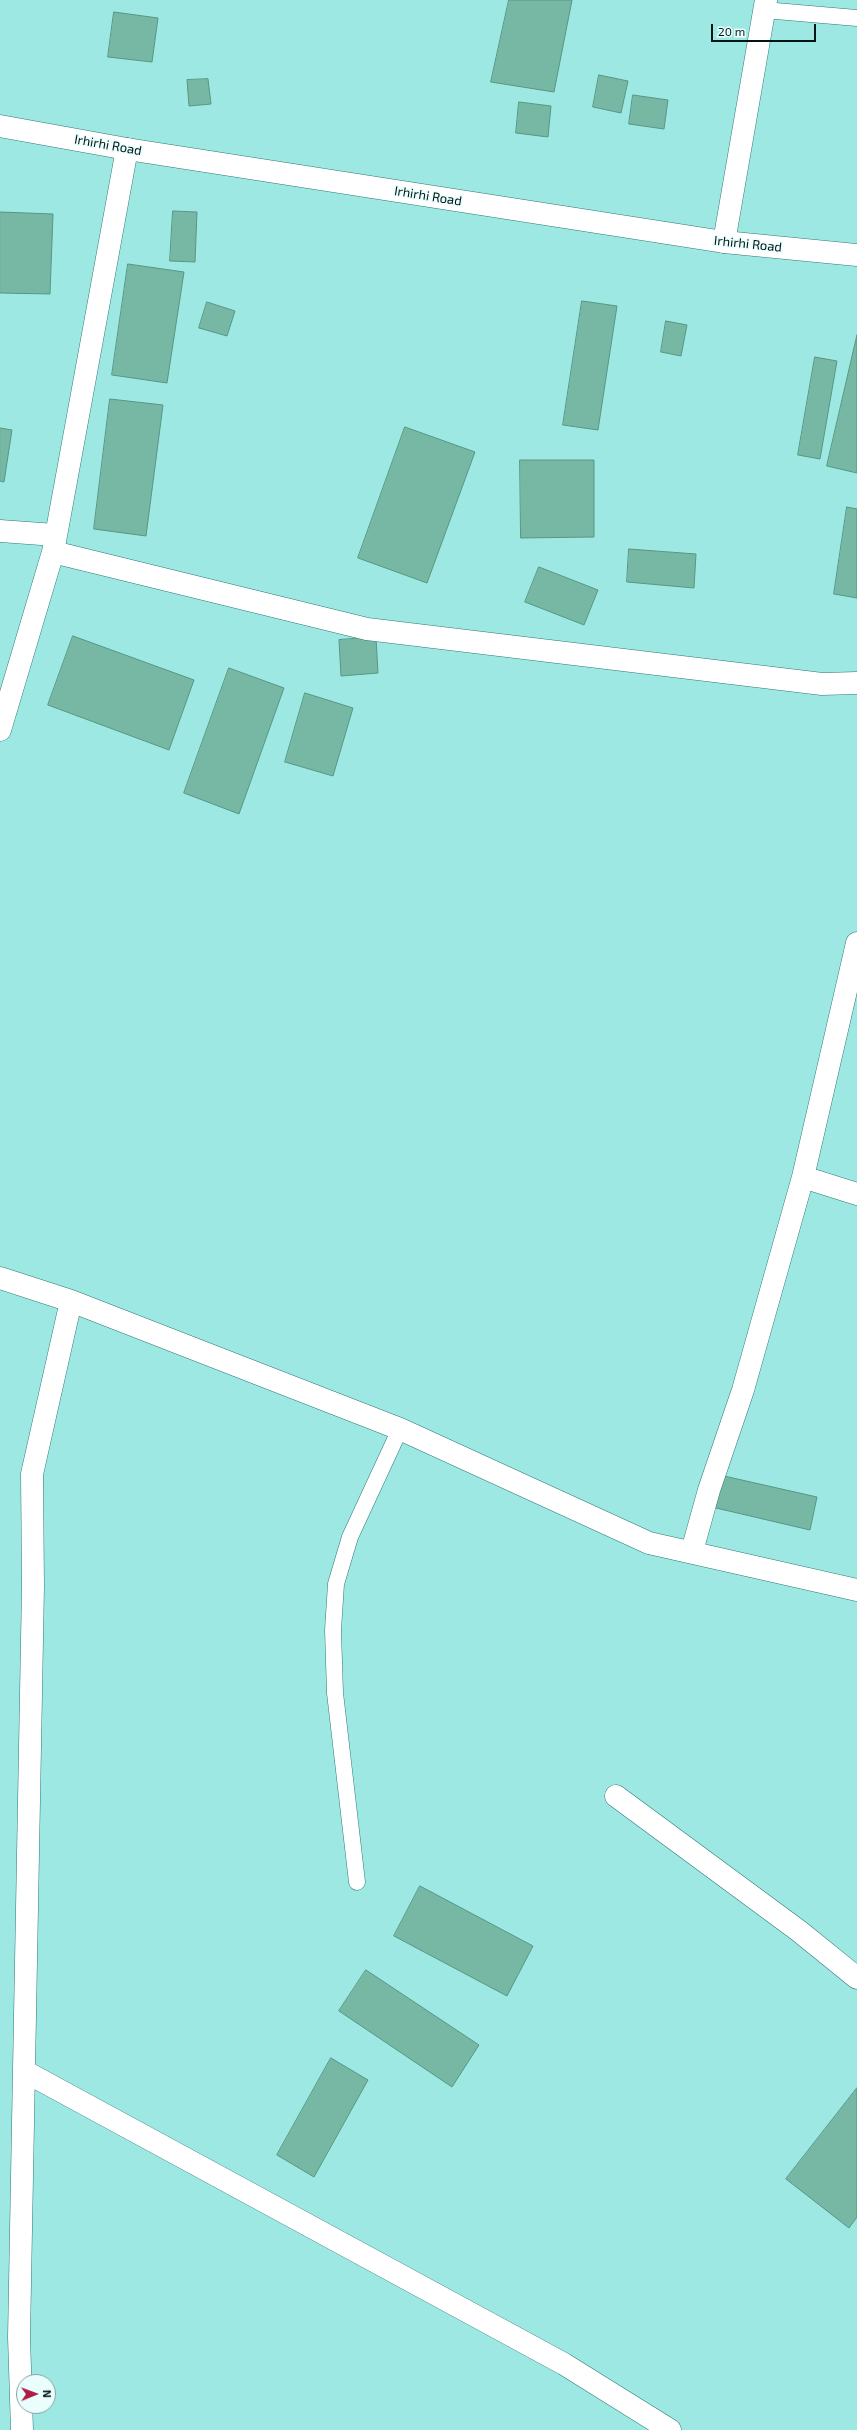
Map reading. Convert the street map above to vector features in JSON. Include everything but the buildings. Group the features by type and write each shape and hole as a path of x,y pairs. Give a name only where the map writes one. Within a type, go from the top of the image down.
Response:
{"street":[{"path":"724,242 765,5"},
{"name":"Irhirhi Road","path":"0,126 127,149 724,242 857,255"},
{"path":"0,730 54,543 127,149"},
{"path":"0,531 54,543 368,629 822,684 857,683"},
{"path":"692,1551 709,1490 743,1390 803,1177 857,943"},
{"path":"803,1177 857,1194"},
{"path":"0,1278 71,1301 400,1429 649,1543 692,1551 857,1590"},
{"path":"22,2430 19,2336 33,1586 32,1474 71,1301"},
{"path":"616,1796 798,1931 857,1978"},
{"path":"24,2071 564,2364 670,2430"}],"lane":[{"path":"765,5 857,18"},
{"path":"357,1882 335,1693 333,1630 336,1584 350,1537 400,1429"}]}
